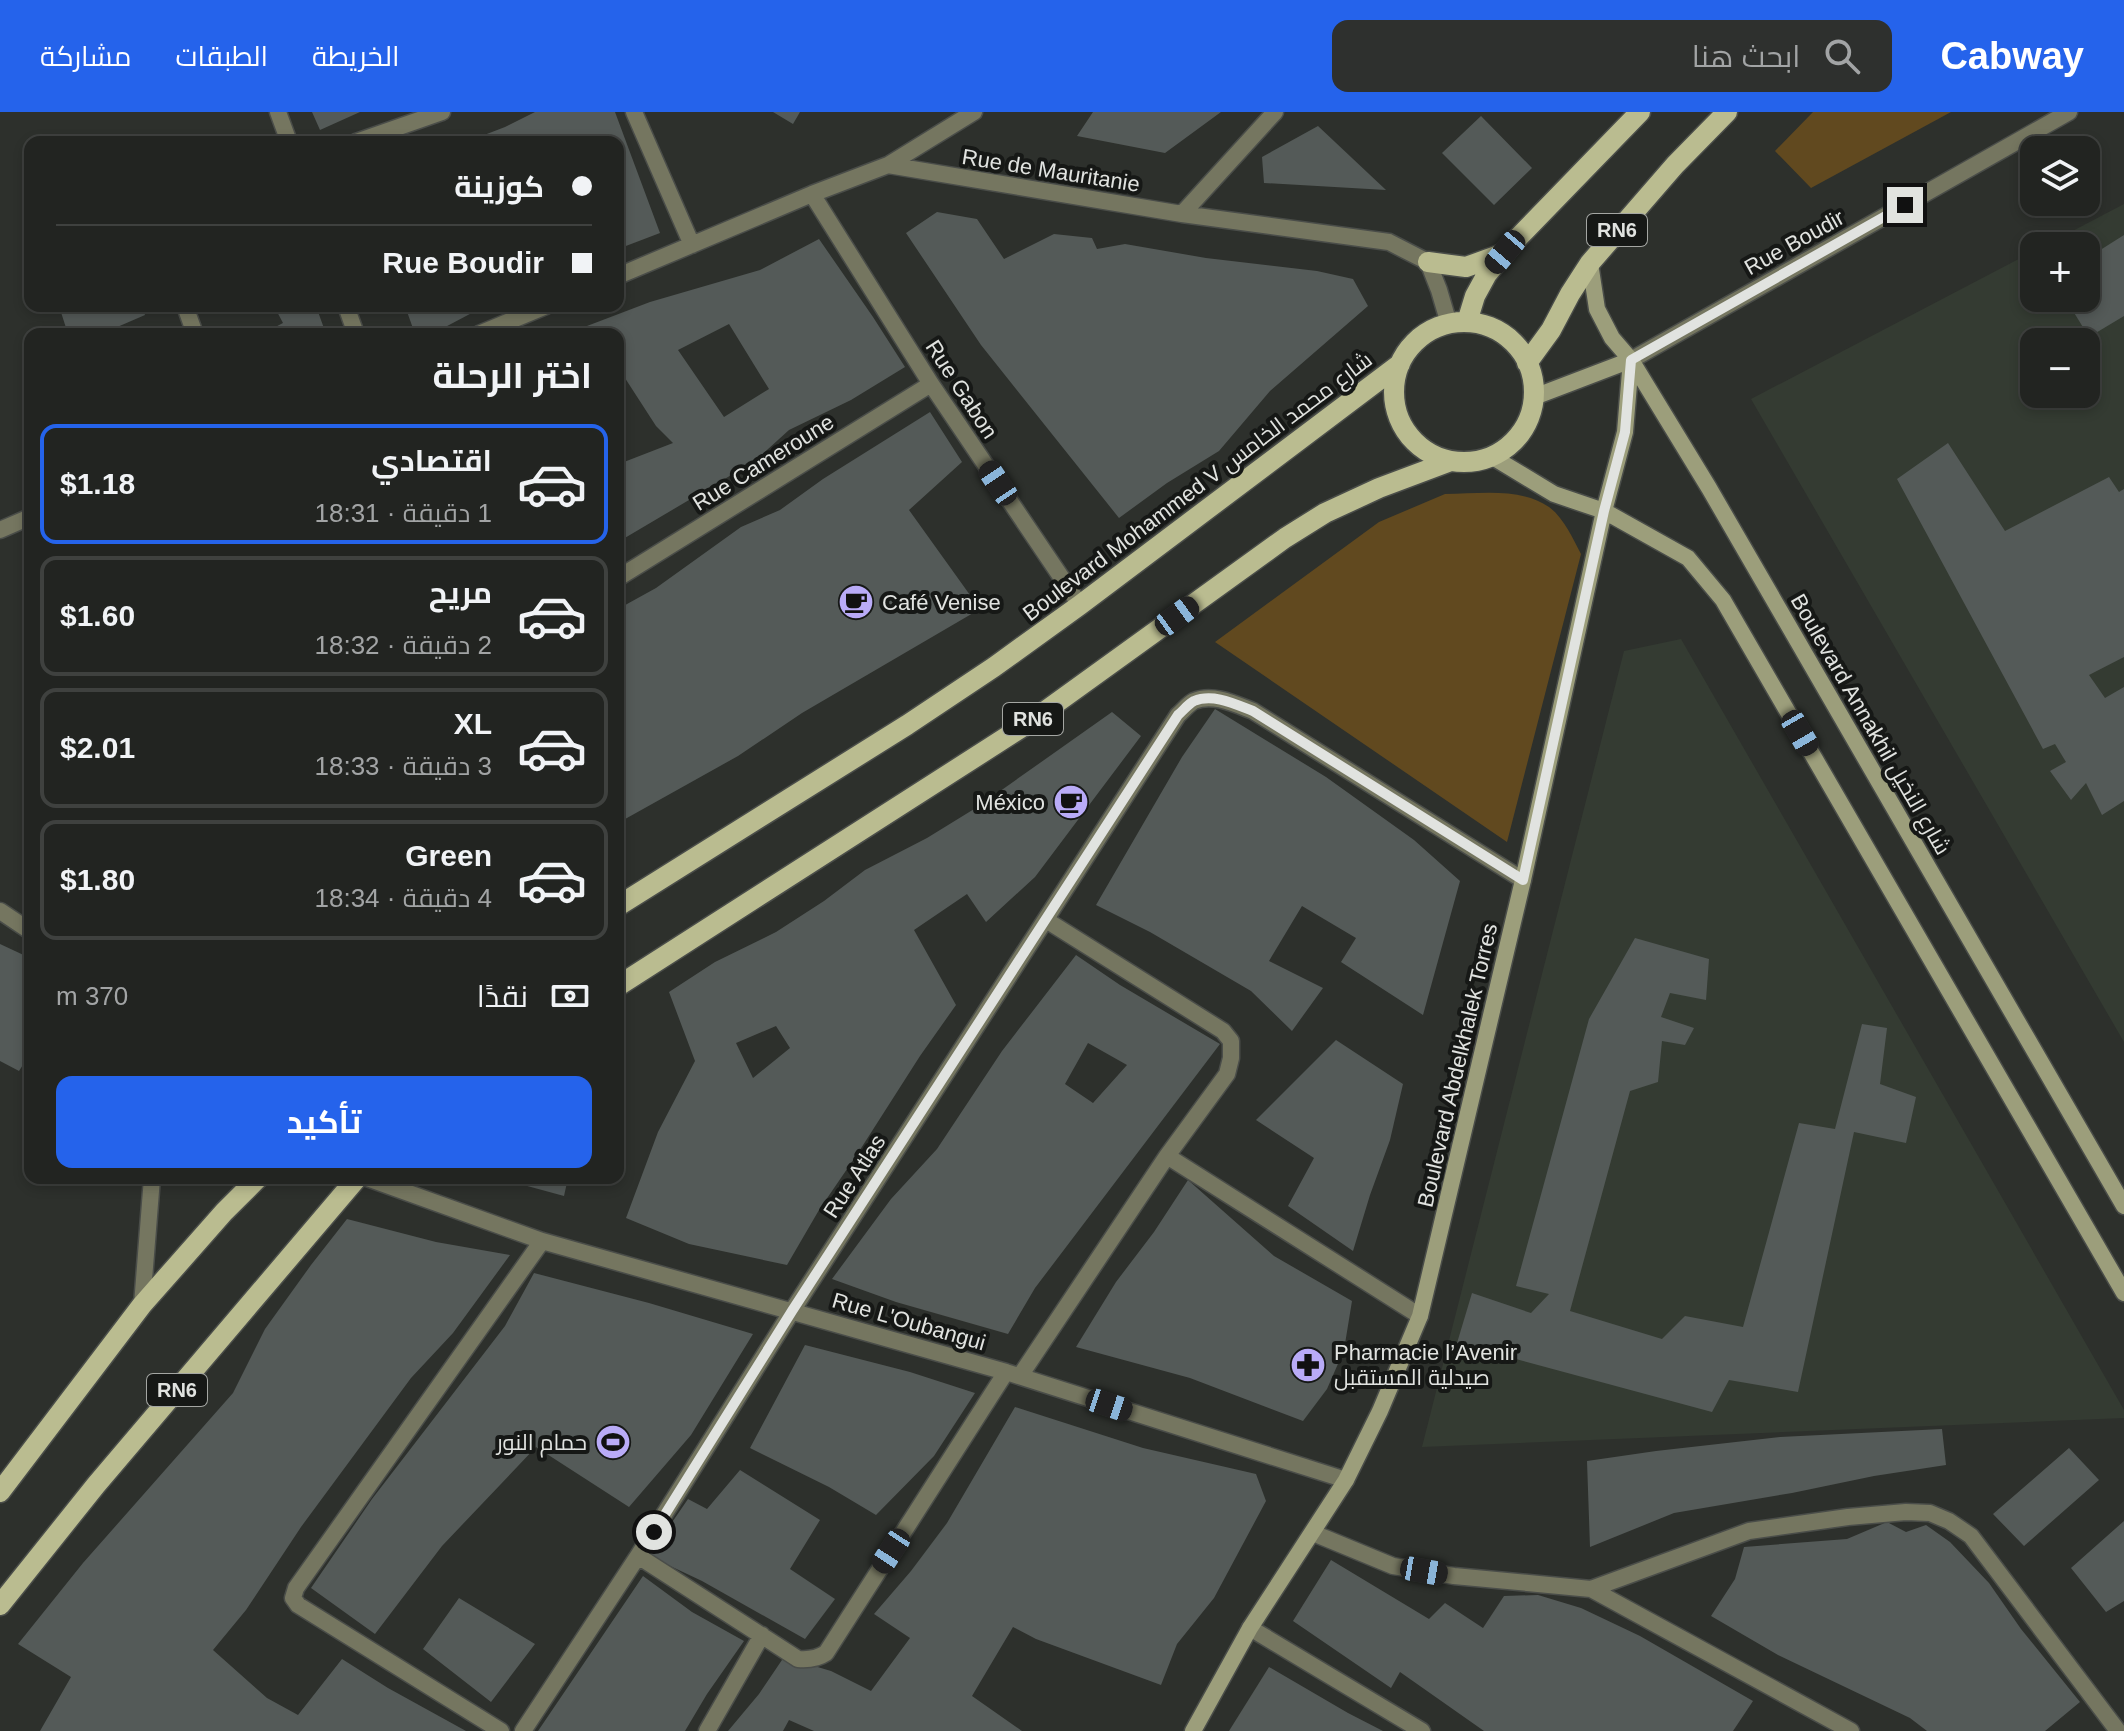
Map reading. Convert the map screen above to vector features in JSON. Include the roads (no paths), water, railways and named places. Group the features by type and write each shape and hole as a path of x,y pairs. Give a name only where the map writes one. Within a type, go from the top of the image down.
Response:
{"main road":[{"name":"RN6","path":"1458,323 1487,274 1505,252 1640,112"},
{"name":"RN6","path":"1527,363 1551,330 1590,263 1675,165 1727,112"},
{"path":"1428,262 1466,267 1505,252"},
{"name":"Boulevard Annakhil شارع النخيل","path":"1590,263 1597,309 1612,338 1631,360 1709,488 2124,1206"},
{"path":"1451,461 1431,455 1414,441 1402,425 1395,405 1394,384 1400,364 1411,347 1428,332 1458,323 1482,324 1508,337 1518,348 1527,363 1534,397 1522,431 1508,446 1491,456 1554,494 1604,511 1688,558 1723,600 2124,1293"},
{"name":"Rue Boudir","path":"1534,397 1631,360"},
{"name":"Boulevard Abdelkhalek Torres","path":"1193,1731 1250,1628 1346,1480 1380,1411 1420,1316 1523,880 1604,511 1625,432 1631,360"},
{"name":"Boulevard Mohammed V شارع محمد الخامس","path":"624,902 907,725 1080,605 1400,364"},
{"name":"RN6","path":"624,982 1030,722 1285,538 1325,513 1379,488 1451,461 1472,462 1491,456"},
{"path":"0,1492 142,1305 252,1184"},
{"name":"RN6","path":"0,1605 96,1485 352,1184"}],"street":[{"path":"278,112 287,136"},
{"path":"373,136 442,112"},
{"path":"634,112 692,245"},
{"path":"624,273 888,165 974,112"},
{"path":"1182,214 1275,112"},
{"name":"Rue Boudir","path":"1631,360 2069,112"},
{"name":"Rue de Mauritanie","path":"888,165 1182,214 1389,242 1428,262"},
{"name":"Rue Gabon","path":"812,194 931,384 1080,605"},
{"path":"1428,262 1439,290 1458,323"},
{"path":"493,328 532,312"},
{"name":"Rue Cameroune","path":"624,574 931,384"},
{"path":"0,530 24,520"},
{"name":"Rue Atlas","path":"523,1731 1178,715 1192,702 1212,698 1253,711 1523,880"},
{"path":"0,911 24,927"},
{"path":"638,1556 798,1659 813,1659 826,1653 1013,1374 1227,1074 1231,1041 1223,1031 1046,920"},
{"path":"1167,1156 1420,1316"},
{"path":"142,1305 152,1184"},
{"name":"Rue L'Oubangui","path":"384,1184 542,1241 1013,1374 1346,1480"},
{"path":"501,1731 298,1605 293,1598 296,1588 542,1241"},
{"path":"1591,1589 1749,1531 1848,1517 1930,1513 1971,1536 2115,1730"},
{"path":"1313,1533 1393,1566 1454,1576 1591,1589 1851,1731"},
{"path":"1250,1628 1422,1731"},
{"path":"707,1731 762,1635"}],"place":[{"name":"Café Venise","path":"856,602"},
{"name":"México","path":"1071,802"},
{"name":"Pharmacie l’Avenir صيدلية المستقبل","path":"1308,1365"},
{"name":"حمام النور","path":"613,1442"}]}
